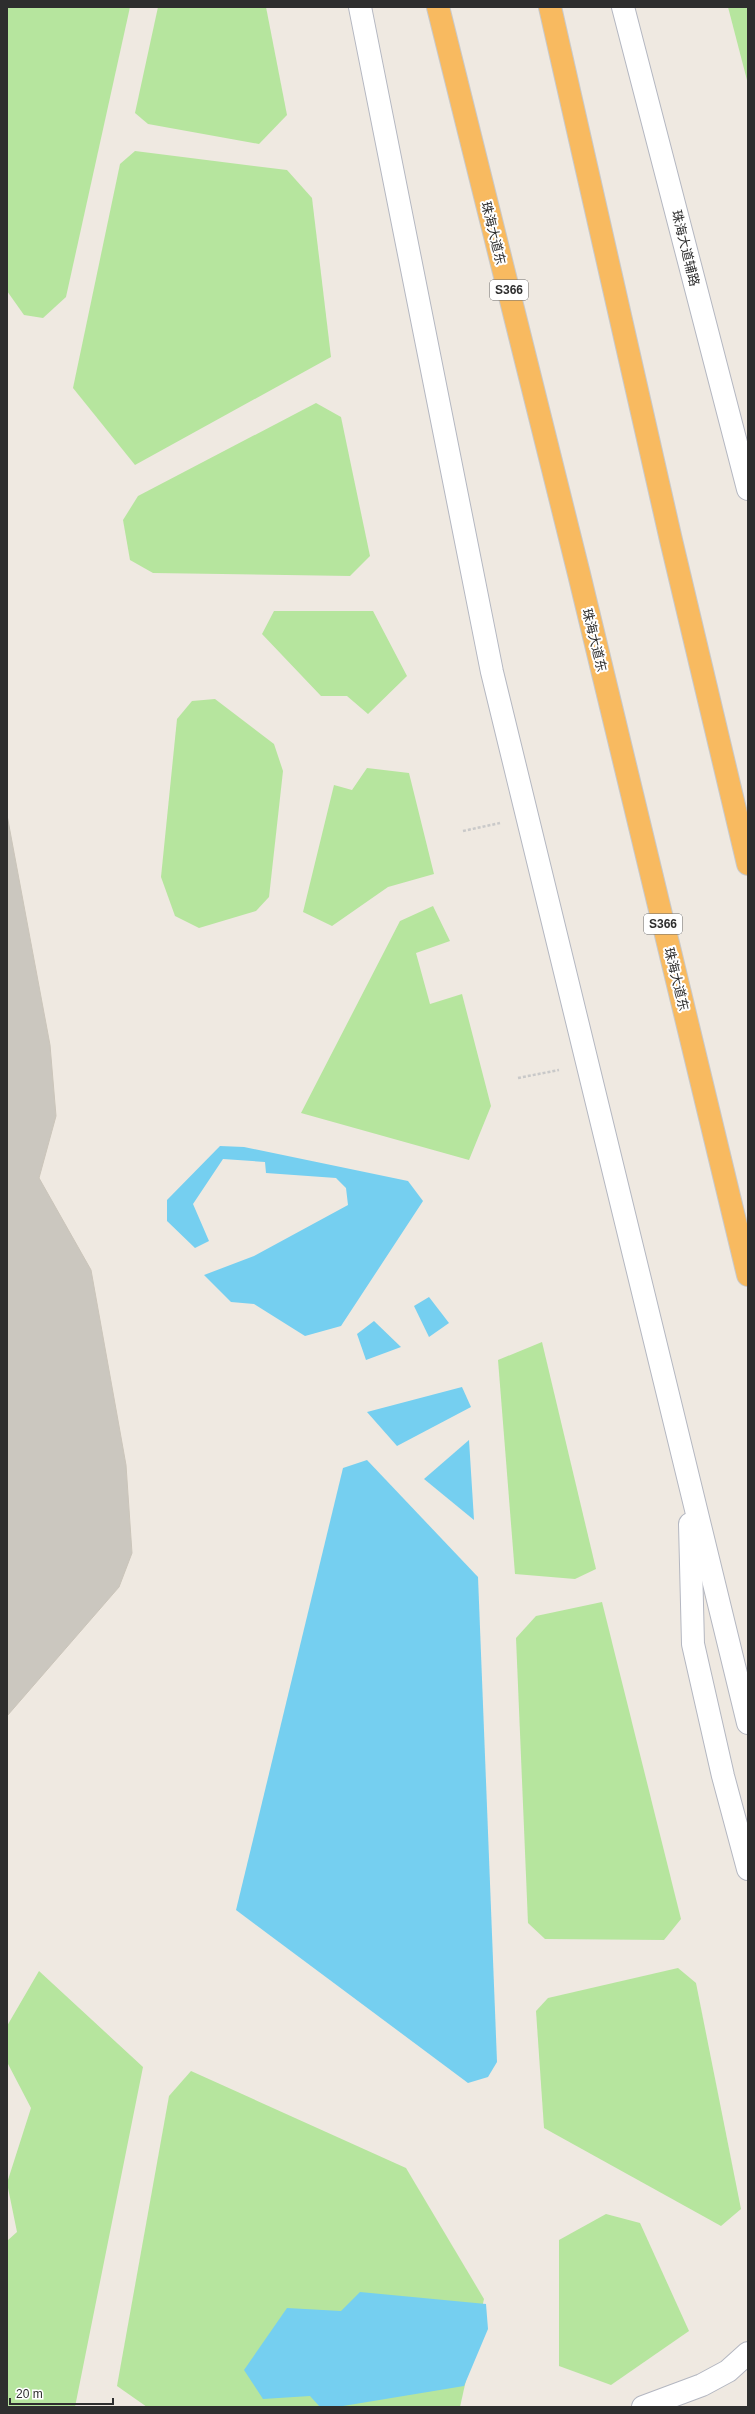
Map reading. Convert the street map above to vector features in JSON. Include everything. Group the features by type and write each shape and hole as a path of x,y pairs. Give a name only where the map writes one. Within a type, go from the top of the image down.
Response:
{"highway":[{"name":"珠海大道东","path":"438,7 579,574 748,1275"},
{"path":"550,7 669,533 748,864"}],"main road":[{"path":"360,7 492,672 748,1723"},
{"name":"珠海大道辅路","path":"622,7 748,489"},
{"path":"690,1482 693,1644 723,1776 748,1869"},
{"path":"643,2407 702,2385 722,2375 748,2353"}],"path":[{"path":"463,830 528,817"},
{"path":"518,1078 588,1065"}],"green space":[{"path":"7,7 130,7 66,297 43,318 24,315 7,291"},
{"path":"158,7 266,7 287,115 259,144 148,124 135,113"},
{"path":"728,7 748,7 748,84"},
{"path":"135,151 287,170 312,198 331,357 135,465 73,388 120,164"},
{"path":"316,403 341,417 370,556 350,576 153,573 130,560 123,520 138,496"},
{"path":"274,611 373,611 407,676 368,714 347,696 321,696 262,634"},
{"path":"215,699 274,744 283,771 269,897 256,911 199,928 175,916 161,877 177,719 192,701"},
{"path":"367,768 409,773 434,874 388,887 332,926 303,912 334,785 352,790"},
{"path":"433,906 450,941 416,953 430,1004 462,994 491,1106 469,1160 301,1113 400,921"},
{"path":"542,1342 596,1569 575,1579 515,1574 498,1360"},
{"path":"602,1602 681,1919 664,1940 545,1939 528,1923 516,1638 536,1616"},
{"path":"678,1968 696,1983 741,2209 721,2226 544,2128 536,2011 548,1998"},
{"path":"39,1971 143,2067 75,2407 7,2407 7,2241 17,2232 7,2183 31,2108 7,2062 7,2026"},
{"path":"191,2071 406,2168 484,2299 460,2407 147,2407 117,2386 169,2096"},
{"path":"606,2214 640,2223 689,2331 611,2385 559,2366 559,2240"}],"water":[{"path":"220,1146 244,1147 408,1181 423,1201 341,1326 305,1336 254,1304 231,1302 204,1275 254,1256 348,1205 346,1188 336,1178 266,1173 265,1162 223,1159 193,1204 209,1241 195,1248 167,1221 167,1200"},
{"path":"429,1297 449,1323 429,1337 414,1306"},
{"path":"374,1321 401,1347 366,1360 357,1334"},
{"path":"462,1387 471,1407 397,1446 367,1412"},
{"path":"469,1440 474,1520 424,1479"},
{"path":"367,1460 478,1577 497,2062 488,2077 468,2083 236,1910 343,1468"},
{"path":"360,2292 486,2304 488,2329 464,2386 337,2407 320,2407 310,2396 263,2399 244,2370 287,2308 341,2311"}],"building":[{"path":"7,815 50,1045 56,1116 39,1178 91,1270 126,1465 132,1553 119,1587 7,1716"}]}
